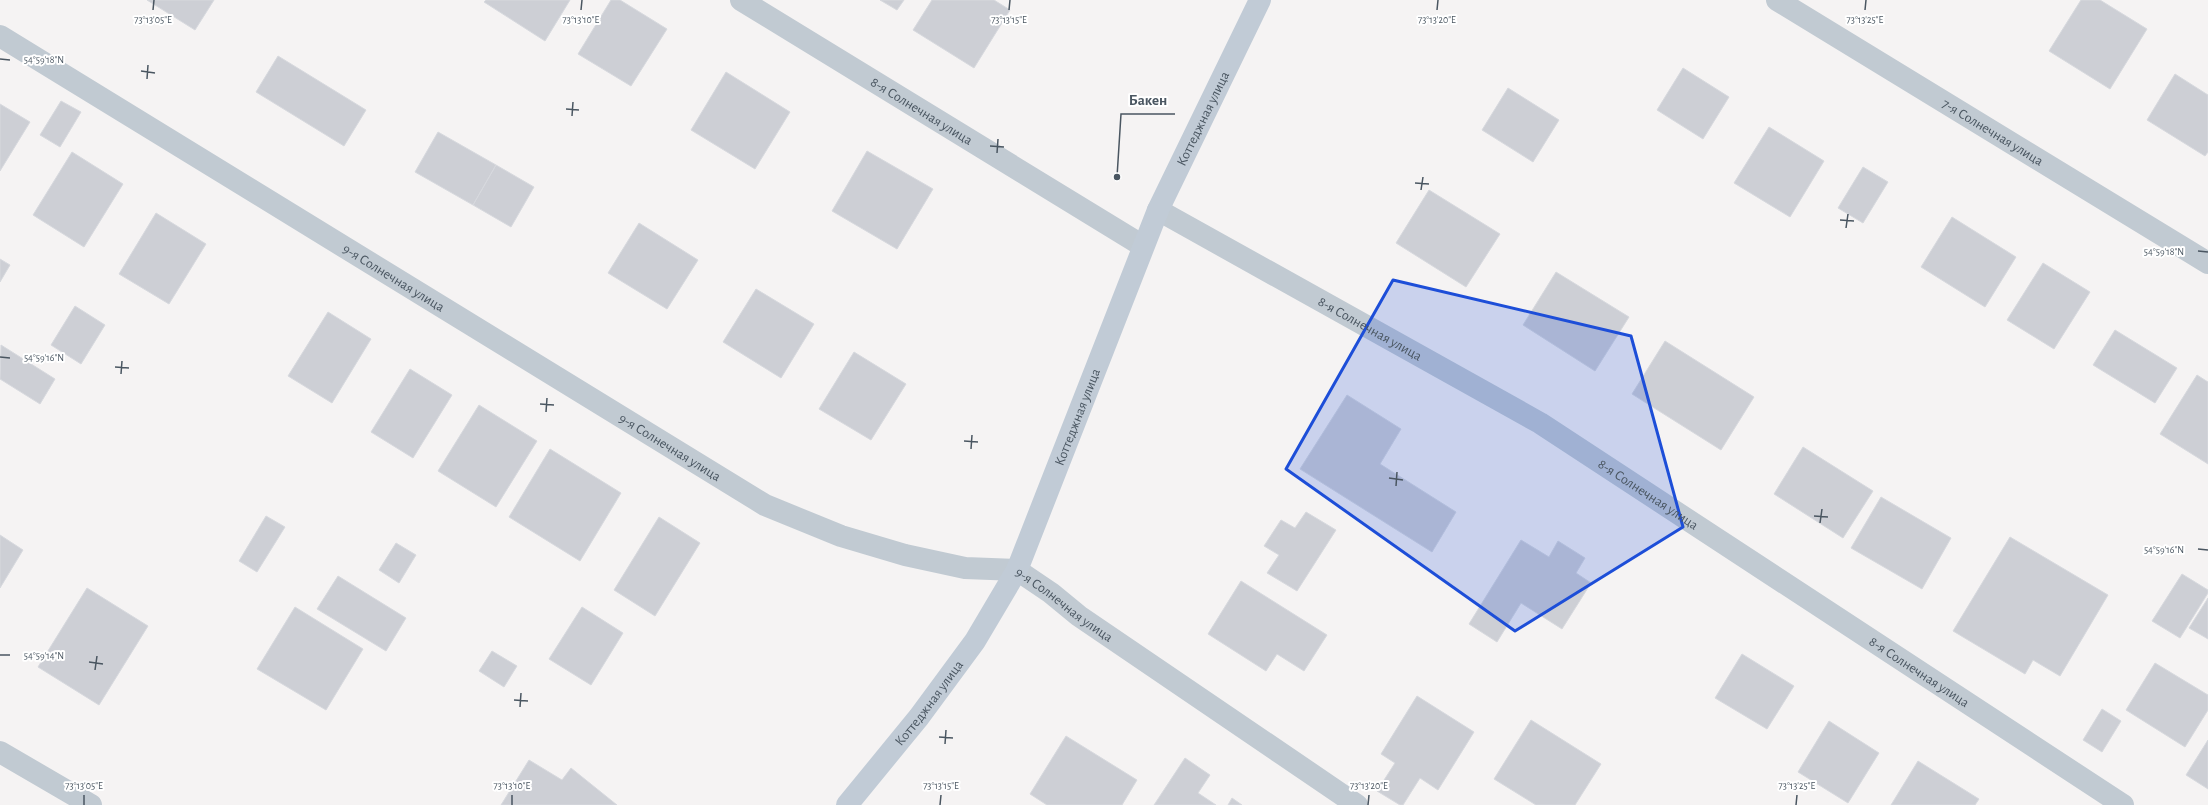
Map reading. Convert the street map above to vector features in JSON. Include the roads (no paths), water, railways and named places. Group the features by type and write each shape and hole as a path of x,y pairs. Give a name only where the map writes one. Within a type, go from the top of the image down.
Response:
{"street":[{"name":"8-я Солнечная улица","path":"741,0 1143,246"},
{"name":"Коттеджная улица","path":"847,805 919,717 975,641 1017,570 1158,210 1260,0"},
{"name":"7-я Солнечная улица","path":"1777,0 2208,263"},
{"name":"9-я Солнечная улица","path":"0,36 765,505 841,536 905,555 965,568 1017,570 1051,593 1079,616 1357,805"},
{"name":"8-я Солнечная улица","path":"1158,210 1540,423 2123,805"},
{"path":"0,752 91,805"}],"place":[{"name":"Бакен","path":"1117,177"}]}
